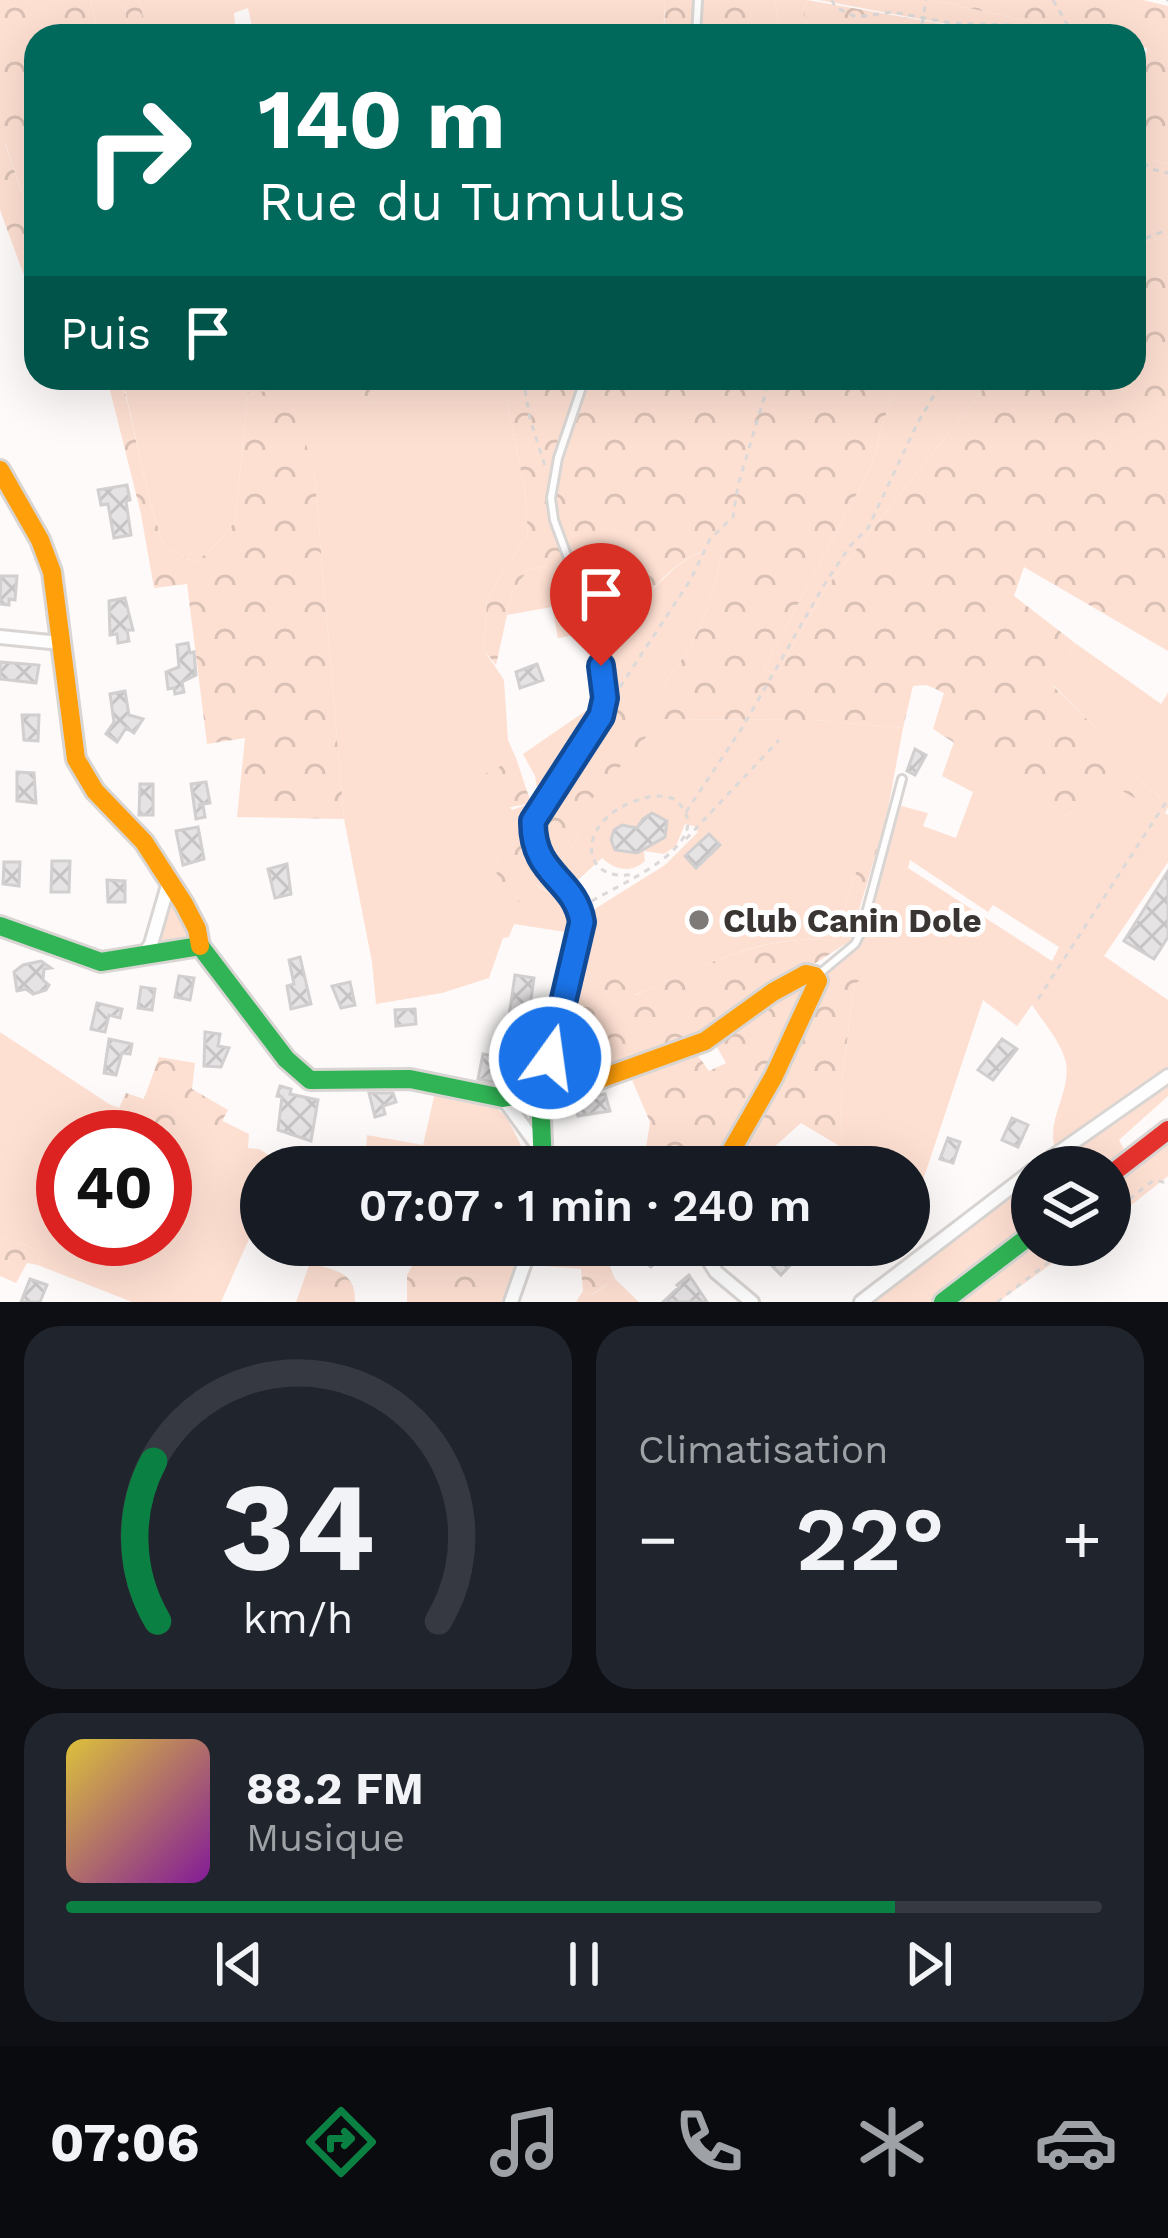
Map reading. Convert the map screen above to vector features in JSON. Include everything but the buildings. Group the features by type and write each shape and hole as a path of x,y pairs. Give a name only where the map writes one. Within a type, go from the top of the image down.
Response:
{"street":[{"path":"0,470 40,540 52,572 76,759 94,791 144,842 197,929 200,946 286,1059 310,1080 410,1079 503,1098 540,1094 611,1077 705,1041 773,992 806,974 815,976 812,1000 734,1146"},
{"path":"0,637 60,643"},
{"path":"541,1146 540,1094 578,950 580,909 545,868 533,821 604,707 601,666"},
{"path":"144,955 152,944 169,881"},
{"path":"0,926 101,962 200,946"},
{"path":"1068,1146 1168,1076"},
{"path":"503,1098 533,1146"},
{"path":"1131,1159 1168,1130"},
{"path":"861,1302 1011,1187"},
{"path":"943,1302 1011,1250"},
{"path":"512,1302 524,1266"},
{"path":"712,1266 752,1302"}],"lane":[{"path":"581,390 552,486 554,520 589,615 601,666"},
{"path":"815,976 854,944 861,932 902,779"}],"path":[{"path":"824,0 856,17 885,12 993,24"},
{"path":"924,24 926,0"},
{"path":"526,390 552,486"},
{"path":"604,707 644,655 710,539 733,517 766,390"},
{"path":"686,812 742,728 824,585 868,528 937,390"},
{"path":"580,909 676,849 779,740"},
{"path":"635,874 613,874 596,860 591,840 601,819 622,806 657,795 674,799 686,812 688,830 676,849"},
{"path":"1038,999 1168,799"},
{"path":"1131,1198 1154,1180 1168,1183"},
{"path":"997,1302 1044,1266"}],"green space":[{"path":"0,0 90,0 97,24 24,24 24,140 5,144 24,198 24,275 0,210"},
{"path":"90,0 130,0 125,4 126,24 97,24"},
{"path":"139,0 665,0 664,24 251,24 248,8 234,13 235,24 145,24"},
{"path":"139,0 145,24 126,24 125,3"},
{"path":"665,0 774,0 779,24 664,24"},
{"path":"774,0 807,0 803,11 807,24 779,24"},
{"path":"807,0 943,24 807,24 803,11"},
{"path":"819,0 932,0 1043,24 947,24"},
{"path":"932,0 1143,0 1168,6 1168,164 1146,159 1146,24 1043,24"},
{"path":"24,140 24,198 5,143"},
{"path":"1146,159 1168,164 1168,237 1146,242"},
{"path":"1168,237 1168,651 1024,567 1014,596 1075,643 1053,686 1126,758 1124,768 1160,797 1152,808 1100,778 1067,816 933,729 944,693 927,685 913,686 903,728 813,720 662,719 567,827 578,838 553,870 547,864 540,814 611,708 626,700 650,700 677,667 705,615 721,555 711,549 682,562 613,629 602,629 583,578 574,579 588,635 582,634 561,579 546,566 528,570 512,592 496,665 484,650 487,598 528,534 525,491 504,390 893,390 871,467 763,670 777,674 825,589 983,390 1146,390 1146,242"},
{"path":"110,390 124,390 165,547 194,562 235,522 248,392 290,391 314,470 344,819 237,817 245,738 207,744 187,584 154,588"},
{"path":"125,390 350,390 350,395 370,404 373,390 504,390 525,491 528,534 487,598 484,650 504,680 508,740 516,758 484,775 512,810 531,803 527,823 531,836 500,854 494,865 505,890 518,902 536,885 563,901 566,893 578,934 514,924 509,937 503,938 489,978 442,993 376,1004 344,819 314,470 248,392 235,522 209,552 194,562 165,547"},
{"path":"350,390 373,390 370,405 356,408"},
{"path":"893,390 983,390 825,589 777,674 763,670 871,467"},
{"path":"711,549 721,555 717,576 688,650 650,700 626,700 611,708 605,658 579,578 583,577 602,629 631,611 680,564"},
{"path":"546,566 566,587 582,634 558,638 552,607 507,615 512,592 528,570"},
{"path":"1075,643 1161,704 1168,693 1168,862 1104,956 1168,1000 1168,1070 1055,1146 1054,1127 1067,1074 1061,1048 1032,1005 1017,1026 983,1000 930,1159 930,1146 841,1146 842,1082 854,985 872,969 855,948 866,930 901,806 928,813 923,826 956,838 973,792 942,776 954,742 1067,816 1099,777 1152,807 1160,797 1124,768 1125,758 1053,685","holes":["910,860 988,912 993,905 1059,947 1052,961 908,868"]},
{"path":"600,701 539,799 535,776 523,754"},
{"path":"662,719 813,720 903,728 886,819 876,814 833,941 807,939 756,947 634,995 577,971 590,912 665,865 698,832 685,824 676,846 664,854 644,851 645,861 634,868 617,868 602,858 567,884 553,870 578,838 566,827"},
{"path":"516,758 531,803 502,809 483,775"},
{"path":"876,813 886,819 850,941 705,1034 637,1065 571,1075 572,1031 563,1030 577,971 613,975 635,995 756,947 833,941"},
{"path":"526,837 566,893 563,901 537,885 518,902 506,901 494,865 500,854"},
{"path":"170,895 191,935 185,940 158,941"},
{"path":"855,948 873,969 854,985 842,1082 841,1146 801,1123 775,1146 646,1146 650,1122 629,1073 694,1050 709,1071 726,1063 713,1040 761,1005 823,975"},
{"path":"0,1032 125,1110 36,1110 36,1249 0,1237"},
{"path":"159,1057 195,1063 192,1089 228,1110 210,1143 192,1136 192,1110 119,1108 126,1093 144,1099"},
{"path":"1168,1083 1168,1096 1119,1140 1122,1146 1081,1146"},
{"path":"435,1092 489,1104 506,1117 521,1146 366,1146 367,1135 423,1145"},
{"path":"221,1120 249,1134 248,1146 240,1146 240,1259 221,1302 132,1302 41,1266 192,1266 192,1136 209,1142"},
{"path":"1168,1144 1168,1176 1131,1205 1131,1173"},
{"path":"1011,1198 1011,1241 930,1302 873,1302 921,1266 930,1266 930,1259"},
{"path":"0,1237 36,1249 36,1265 27,1263 16,1283 0,1276"},
{"path":"1011,1264 1049,1266 998,1302 960,1302"},
{"path":"309,1266 319,1266 348,1278 355,1302 296,1302"},
{"path":"412,1266 515,1266 502,1302 407,1302 407,1275"},
{"path":"544,1266 611,1266 615,1279 591,1295 583,1291 581,1269"},
{"path":"615,1279 639,1302 576,1302 583,1291 592,1295"}],"traffic: fast":[{"path":"542,1146 540,1094 582,922 540,851 533,821 601,716 605,697 601,666"},
{"path":"0,926 101,962 200,946 286,1059 310,1080 410,1079 503,1098 597,1080"},
{"path":"943,1302 1011,1250"}],"traffic: slow":[{"path":"0,470 40,540 52,572 76,759 95,791 144,842 184,904 200,946"},
{"path":"597,1080 705,1041 773,992 806,974 815,976 818,981 774,1076 734,1146"}],"traffic: jam":[{"path":"1131,1159 1168,1130"}],"place":[{"name":"Club Canin Dole","path":"699,920"}],"route":[{"path":"550,1058 582,922 570,892 541,860 533,821 601,716 605,698 601,666"}]}
